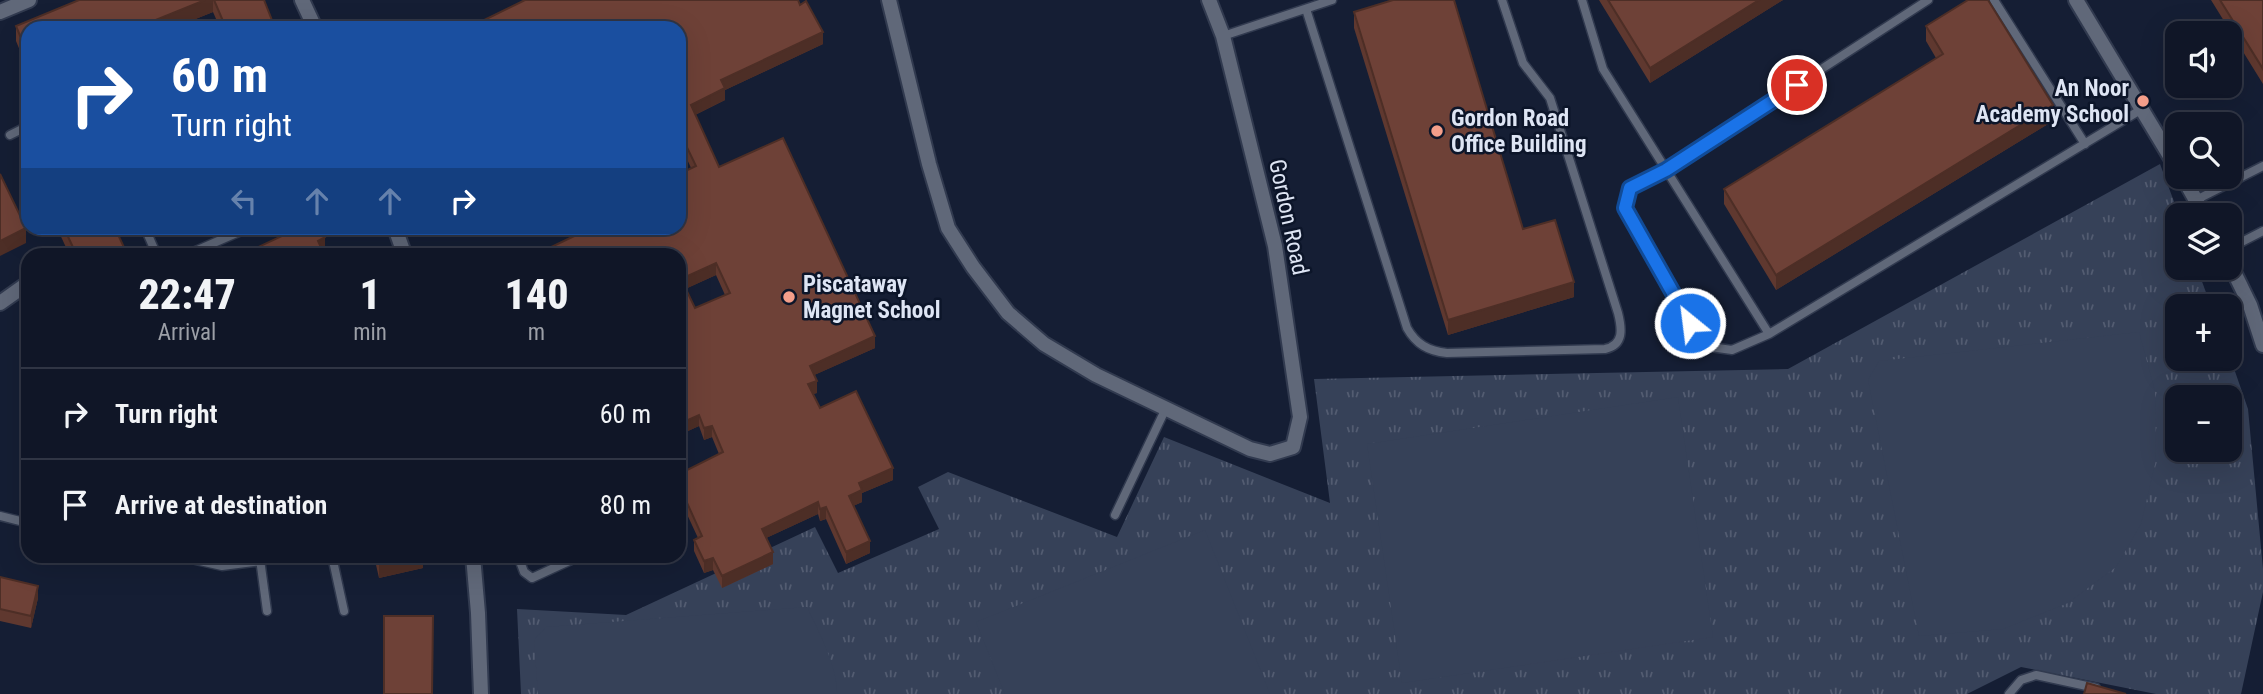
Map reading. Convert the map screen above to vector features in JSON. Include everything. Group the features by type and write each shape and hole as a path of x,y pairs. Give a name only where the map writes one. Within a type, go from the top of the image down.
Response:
{"street":[{"path":"0,12 29,0"},
{"path":"302,0 312,21"},
{"path":"889,0 929,164 948,228 973,267 1008,313 1044,344 1096,375 1166,408"},
{"name":"Gordon Road","path":"1166,408 1250,449 1270,454 1293,447 1300,417 1275,246 1223,36 1209,0"},
{"path":"2076,0 2165,148"},
{"path":"2190,189 2198,203"},
{"path":"2238,280 2250,305 2263,345"},
{"path":"0,303 21,288"},
{"path":"474,563 481,694"}],"lane":[{"path":"1223,36 1332,0"},
{"path":"1306,9 1412,337 1432,351 1447,353 1613,347 1620,340 1622,328 1550,98 1522,63 1502,0"},
{"path":"1582,0 1603,69 1769,334"},
{"path":"1928,0 1666,170 1630,188 1625,208 1703,346 1732,350 1769,334 2142,109"},
{"path":"1994,0 2085,144"},
{"path":"10,135 21,130"},
{"path":"2196,200 2263,166"},
{"path":"2242,242 2263,231"},
{"path":"202,248 232,235"},
{"path":"1115,515 1166,408"},
{"path":"0,516 21,521"},
{"path":"209,563 222,566 238,563"},
{"path":"261,563 267,611"},
{"path":"334,563 344,611"},
{"path":"521,563 524,572 533,578 565,563"},
{"path":"2009,694 2021,680 2036,675 2111,691"}],"green space":[{"path":"2160,164 2165,177 2165,189 2169,189 2175,203 2165,203 2165,280 2201,280 2207,294 2165,294 2165,371 2235,371 2240,385 2165,385 2165,462 2242,462 2242,392 2248,409 2263,592 2241,694 2156,694 2021,667 1967,694 521,694 517,609 626,615 815,527 838,573 939,529 918,487 948,472 1117,537 1164,437 1330,503 1314,379 1788,369"},
{"path":"2139,332 2155,391 2156,460 2141,524 2116,567 2068,603 2003,629 1919,636 1868,380 1879,361"},
{"path":"1678,397 1713,637 1402,683 1367,444"},
{"path":"1205,530 1270,694 1005,694 976,622"},
{"path":"807,607 831,661 837,694 538,694 534,640 546,627"}],"building":[{"path":"79,0 205,0 153,21 28,21"},
{"path":"214,0 264,0 272,21 223,21"},
{"name":"Piscataway Magnet School","path":"525,0 798,0 800,5 806,1 823,32 721,80 725,88 691,105 719,167 783,138 875,336 810,366 817,381 808,384 820,408 856,391 893,468 859,483 862,490 849,496 870,541 846,552 826,507 820,509 818,502 762,529 773,552 722,576 713,558 704,561 694,540 702,536 686,501 686,470 723,452 712,426 704,428 699,415 686,421 686,289 695,308 730,293 716,263 686,277 686,248 549,248 576,235 686,235 686,171 696,166 686,145 686,21 482,21"},
{"name":"Gordon Road Office Building","path":"1393,0 1454,0 1523,229 1555,220 1574,282 1448,320 1354,12"},
{"path":"1608,0 1759,0 1650,68"},
{"path":"1968,0 1988,0 2053,105 1776,275 1724,189 1943,54 1926,26"},
{"path":"2220,0 2263,0 2263,69 2242,35 2242,21 2233,21"},
{"path":"21,24 21,38 16,26"},
{"path":"0,174 21,218 21,230 0,241"},
{"path":"67,235 118,235 124,248 73,248"},
{"path":"284,235 325,237 318,241 321,248 256,248"},
{"path":"0,577 38,586 31,616 0,609"},
{"path":"384,616 433,616 432,694 384,694"},
{"path":"2087,683 2126,694 2084,694"}],"place":[{"name":"An Noor Academy School","path":"2143,101"},
{"name":"Gordon Road Office Building","path":"1437,131"},
{"name":"Piscataway Magnet School","path":"789,297"}],"route":[{"path":"1690,323 1625,208 1630,188 1666,170 1797,85"}]}
